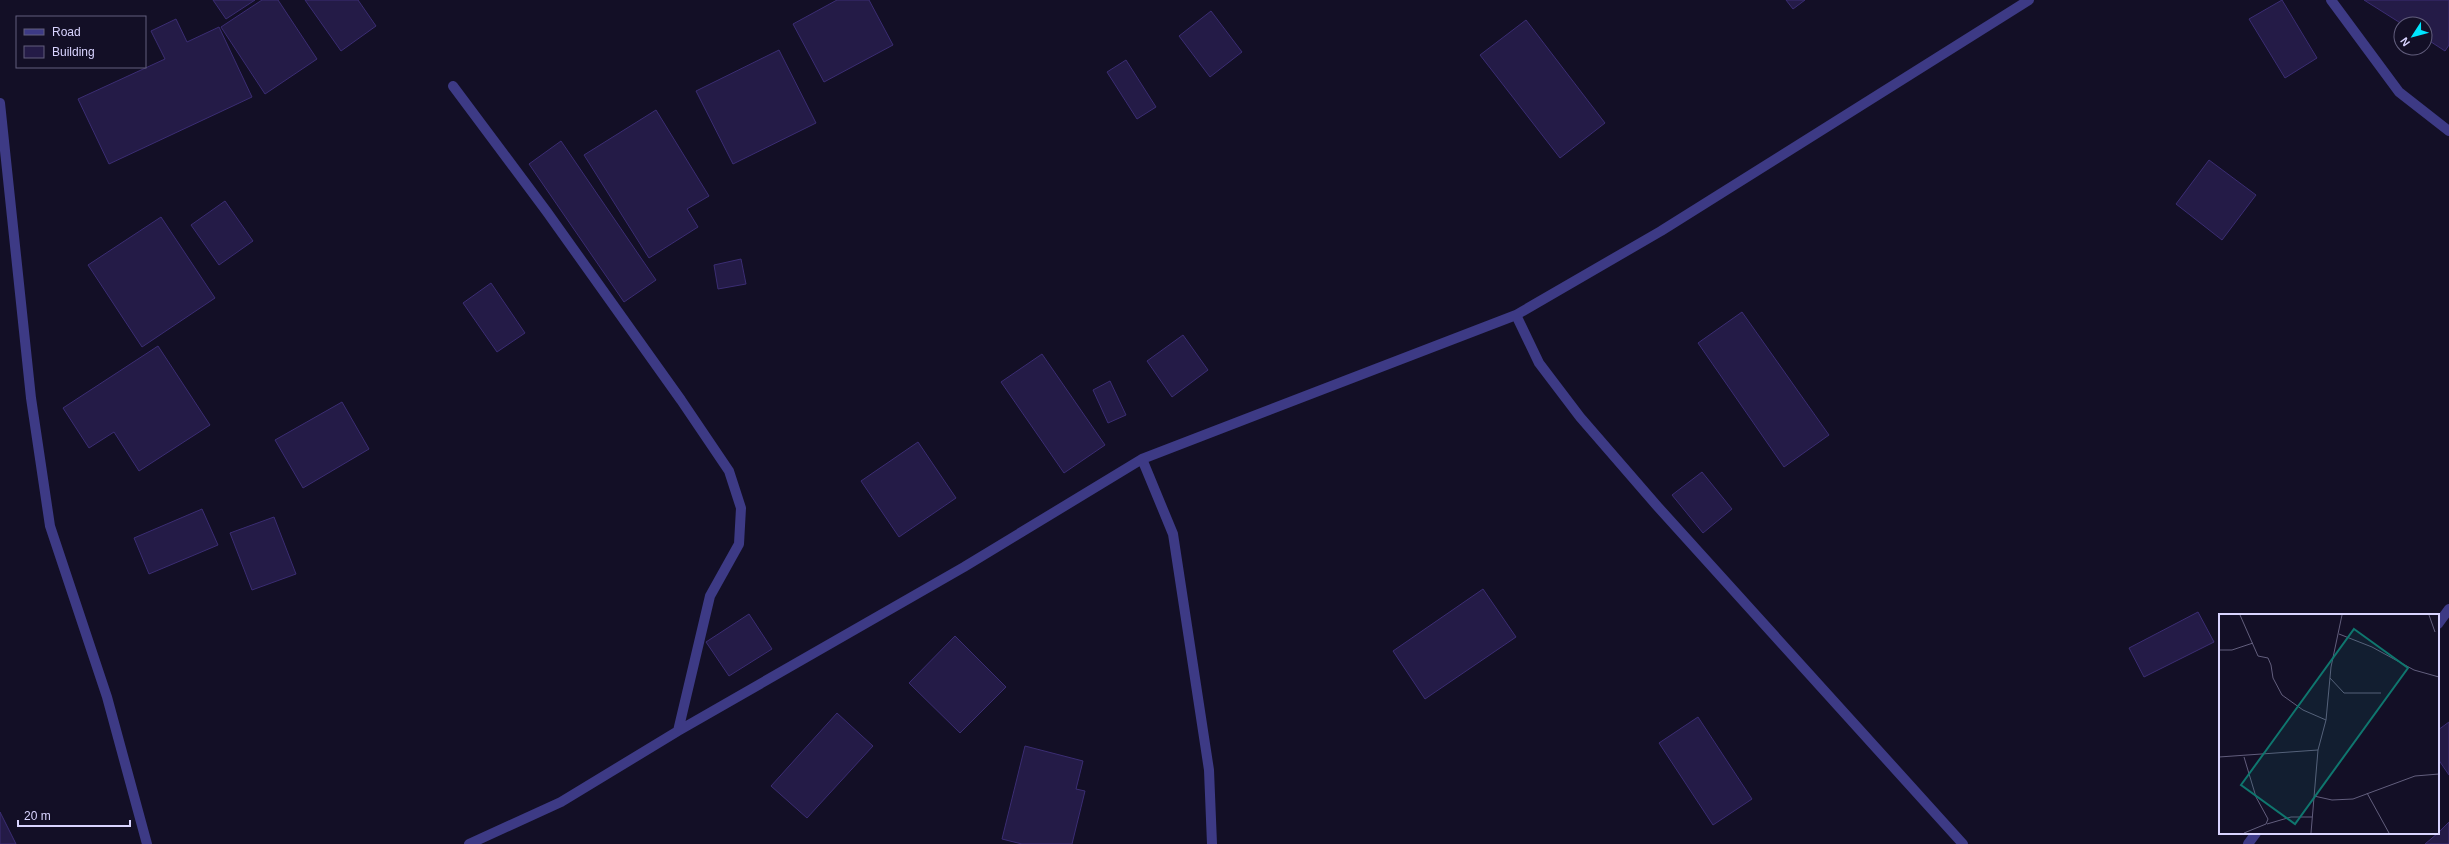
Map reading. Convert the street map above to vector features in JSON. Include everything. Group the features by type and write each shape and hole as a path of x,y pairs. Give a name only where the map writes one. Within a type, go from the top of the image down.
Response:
{"street":[{"path":"469,844 561,802 678,731 964,567 1142,458 1516,315 1661,231 2012,4 2029,0"},
{"path":"2332,0 2399,92 2449,132"},
{"path":"453,86 547,212 681,400 729,471 741,508 739,544 710,596 678,731"},
{"path":"0,103 31,398 50,526 107,696 147,844"},
{"path":"1516,315 1538,363 1580,417 1658,507 1963,844"},
{"path":"1142,458 1173,534 1210,770 1212,844"},
{"path":"2439,623 2449,609"},
{"path":"2248,844 2255,834"}],"building":[{"path":"213,0 255,0 226,19"},
{"path":"262,0 278,0 317,59 265,94 221,27"},
{"path":"305,0 358,0 376,26 341,51"},
{"path":"837,0 869,0 893,45 824,82 793,24"},
{"path":"1786,0 1805,0 1793,9"},
{"path":"2282,0 2317,58 2285,78 2249,19"},
{"path":"2364,0 2449,0 2449,45 2445,51 2433,43 2433,16 2393,16 2393,18"},
{"path":"1211,11 1242,52 1210,77 1179,36"},
{"path":"176,19 187,42 219,27 252,97 109,164 78,99 165,59 151,31"},
{"path":"1526,20 1605,123 1560,158 1480,55"},
{"path":"779,50 816,123 733,164 696,91"},
{"path":"1126,60 1156,107 1137,119 1107,72"},
{"path":"656,110 709,196 687,209 698,227 649,258 584,155"},
{"path":"561,141 656,280 624,302 529,164"},
{"path":"2209,160 2256,195 2222,240 2176,204"},
{"path":"225,201 253,241 219,265 191,225"},
{"path":"161,217 215,298 142,347 88,265"},
{"path":"741,259 746,284 718,289 714,265"},
{"path":"491,283 525,333 497,352 463,303"},
{"path":"1742,312 1829,435 1784,467 1698,343"},
{"path":"1183,335 1208,370 1172,397 1147,361"},
{"path":"158,346 210,425 139,471 114,432 89,448 63,408"},
{"path":"1042,354 1105,445 1064,473 1001,382"},
{"path":"1110,381 1126,415 1108,423 1093,390"},
{"path":"342,402 369,449 303,488 275,440"},
{"path":"918,442 956,498 899,537 861,481"},
{"path":"1702,472 1732,509 1703,533 1672,495"},
{"path":"202,509 218,545 149,574 134,538"},
{"path":"274,517 296,574 252,590 230,533"},
{"path":"1483,589 1516,637 1425,699 1393,651"},
{"path":"2198,612 2214,642 2144,677 2129,648"},
{"path":"749,614 772,649 729,676 706,642"},
{"path":"955,636 1006,687 960,733 909,683"},
{"path":"837,713 873,746 807,818 771,786"},
{"path":"1698,717 1752,799 1713,825 1659,743"},
{"path":"2449,722 2449,775 2439,760 2439,729"},
{"path":"1025,746 1083,761 1076,789 1085,791 1072,844 1022,844 1002,839"},
{"path":"0,812 16,844 0,844"},
{"path":"2449,822 2449,844 2425,844 2437,834 2439,834 2439,832"}]}
